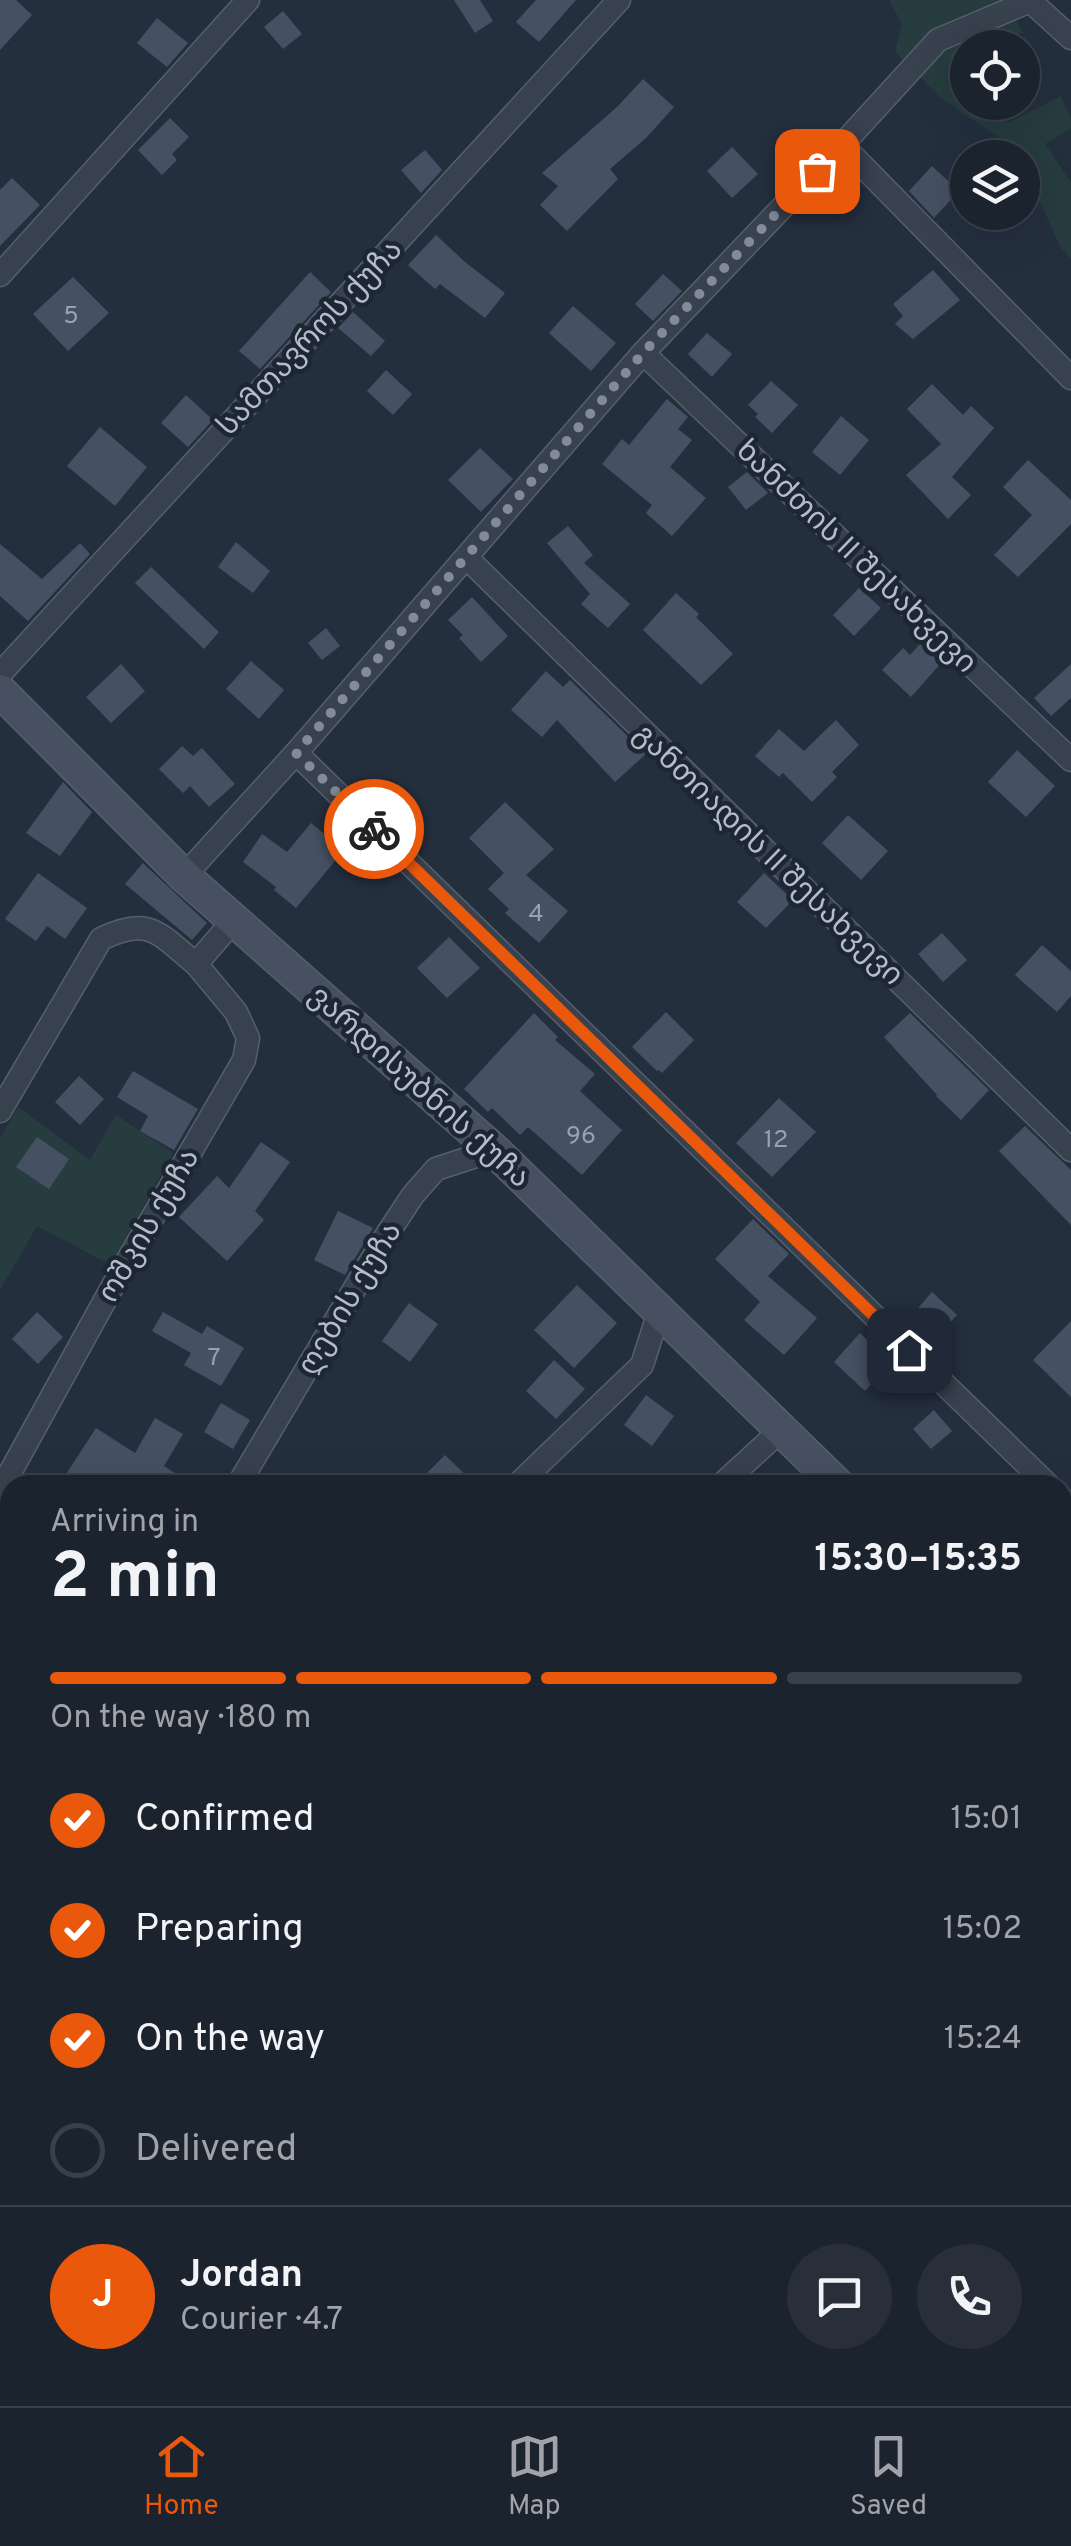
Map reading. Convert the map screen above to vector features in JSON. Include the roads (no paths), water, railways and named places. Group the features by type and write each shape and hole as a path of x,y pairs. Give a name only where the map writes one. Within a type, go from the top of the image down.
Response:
{"street":[{"path":"0,275 248,0"},
{"name":"სამთავროს ქუჩა","path":"0,674 618,0"},
{"path":"184,876 296,753 643,353 938,40 1029,1 1071,38"},
{"path":"842,145 1071,378"},
{"name":"ხანძთის II შესახვევი","path":"643,353 1071,760"},
{"name":"განთიადის II შესახვევი","path":"467,558 1071,1150"},
{"name":"ვარდისუბნის ქუჩა","path":"0,690 184,876 494,1150 827,1475"},
{"path":"296,753 1038,1475"},
{"path":"196,964 234,920"},
{"name":"ოშკის ქუჩა","path":"0,1111 100,938 123,928 153,929 196,964 236,1012 248,1038 244,1060 9,1475"},
{"name":"ღების ქუჩა","path":"244,1475 412,1195 436,1169 494,1150"},
{"path":"527,1475 642,1365 658,1312"},
{"path":"732,1475 780,1431"}]}
